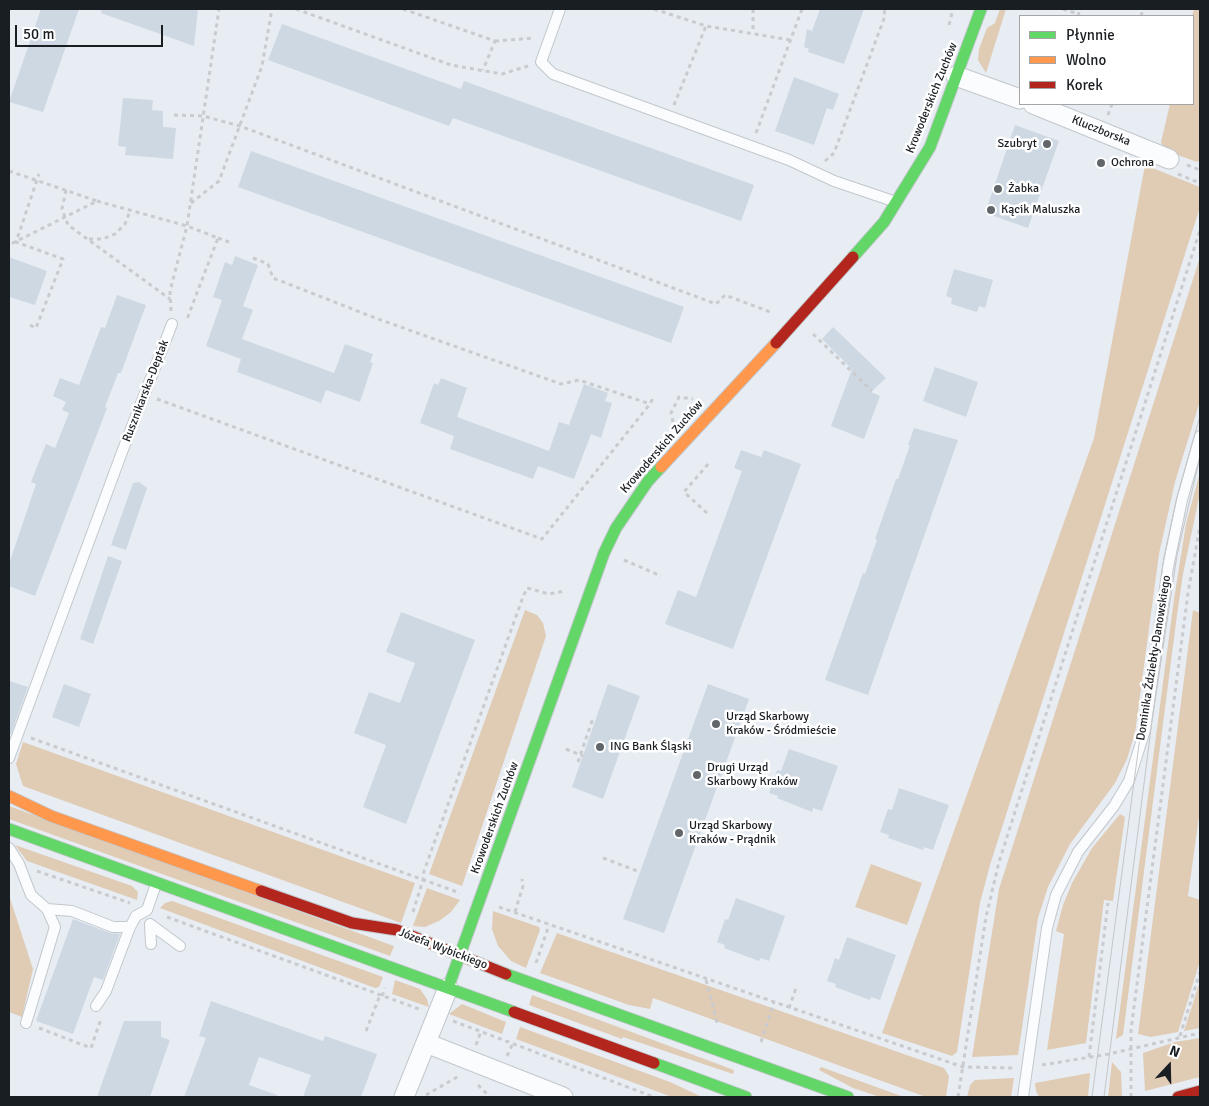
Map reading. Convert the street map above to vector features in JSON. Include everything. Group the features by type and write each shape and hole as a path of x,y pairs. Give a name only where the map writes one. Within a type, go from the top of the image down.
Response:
{"street":[{"name":"Krowoderskich Zuchów","path":"448,988 604,553 616,528 648,481 827,288 884,222 930,147 981,9"},
{"path":"956,76 1019,99"},
{"name":"Kluczborska","path":"1034,105 1169,159"},
{"name":"Józefa Wybickiego","path":"9,796 50,816 352,923 397,930 529,983 848,1097"},
{"path":"9,829 746,1097"},
{"path":"404,1097 448,988"},
{"path":"426,1043 563,1097"},
{"path":"1178,1097 1200,1092"}],"lane":[{"path":"560,9 541,62 553,74 789,160 834,181 897,202"},
{"name":"Rusznikarska-Deptak","path":"9,758 172,324"},
{"name":"Dominika Ździebły-Danowskiego","path":"1023,1097 1047,928 1056,896 1078,852 1114,806 1129,781 1145,730 1168,567 1182,500 1200,436"},
{"path":"9,848 19,864 32,895 47,909 55,927 26,1023"},
{"path":"96,1006 106,991 136,916 152,912 157,883"},
{"path":"47,909 72,911 113,927 130,927"},
{"path":"151,944 150,924 180,946"}],"path":[{"name":"Rusznikarska-Deptak","path":"172,324 170,291 191,204 218,9"},
{"path":"191,204 220,181 262,66 272,9"},
{"path":"296,9 452,66 502,74 541,62"},
{"path":"403,9 494,41 550,36"},
{"path":"654,9 706,26 791,40"},
{"path":"753,9 753,33"},
{"path":"751,146 802,9"},
{"path":"819,162 828,161 834,153 885,16 884,9"},
{"path":"1063,9 1078,15 1080,9"},
{"path":"670,116 706,26"},
{"path":"483,70 494,41"},
{"path":"1108,118 1112,105"},
{"path":"174,115 203,116 240,126 716,304 725,295 781,316"},
{"path":"9,171 97,201 187,226 229,242"},
{"path":"16,242 39,174"},
{"path":"66,190 62,200 64,218 68,225 170,299"},
{"path":"9,245 97,201"},
{"path":"88,240 103,240 115,234 125,224 130,211"},
{"path":"958,1097 986,917 999,862 1200,230"},
{"path":"184,327 218,238"},
{"path":"16,242 63,259 36,328 30,325"},
{"path":"253,258 268,264 273,278 378,319 561,384 579,380 650,404"},
{"path":"819,339 872,391"},
{"path":"159,390 156,399 542,539 650,404 654,396"},
{"path":"707,513 684,492 709,463"},
{"path":"1131,1097 1130,1049 1188,593 1200,526"},
{"path":"624,560 661,576"},
{"path":"578,762 594,718"},
{"path":"25,736 463,894"},
{"path":"566,749 582,755"},
{"path":"603,858 640,872"},
{"path":"32,869 134,905"},
{"path":"515,912 523,886 522,879"},
{"path":"411,918 424,880"},
{"path":"1089,1057 1108,903"},
{"path":"493,904 706,980 964,1067 1016,1068"},
{"path":"152,912 429,1012"},
{"path":"533,972 549,925"},
{"path":"1180,1036 1200,972"},
{"path":"706,980 718,1026"},
{"path":"789,1008 796,988"},
{"path":"366,1031 380,995"},
{"path":"761,1042 774,1002"},
{"path":"26,1023 91,1048 103,1014 96,1006"},
{"path":"445,1018 654,1097"},
{"path":"1036,1065 1089,1057 1200,1033"},
{"path":"423,1097 466,1072"},
{"path":"472,1078 490,1097"}],"shaded area":[{"path":"1000,9 1006,9 986,73 978,60 979,49 987,28 995,23"},
{"path":"1194,9 1200,9 1200,160 1197,162 1164,150 1161,142 1170,105 1194,105 1194,15 1192,15"},
{"path":"1145,165 1200,187 1200,207 990,865 980,903 957,1052 952,1056 882,1033 1094,438"},
{"path":"1200,257 1200,401 1175,482 1159,554 1135,733 1127,759 1115,783 1070,844 1048,887 1038,918 1018,1055 972,1057 999,889"},
{"path":"1200,472 1200,493 1183,574 1177,615 1123,1035 1116,1039 1174,599 1186,524"},
{"path":"525,610 537,615 543,623 546,636 462,886 429,874"},
{"path":"1193,610 1200,613 1200,809 1188,896 1200,900 1200,961 1178,1032 1151,1037 1138,1034"},
{"path":"23,742 415,883 401,923 23,786 16,764"},
{"path":"9,806 394,946 390,956 9,819"},
{"path":"1120,814 1125,817 1113,901 1104,900 1086,1043 1047,1050 1064,934 1056,931 1063,905 1072,883 1092,848"},
{"path":"15,845 132,886 138,892 137,900 27,861"},
{"path":"871,864 922,883 907,925 855,907"},
{"path":"427,888 460,900 451,912 439,921 425,927 413,926"},
{"path":"9,895 33,969 22,1017 9,1012"},
{"path":"172,901 383,977 379,987 375,988 160,908 165,903"},
{"path":"493,911 539,927 540,930 526,968 511,961 498,946 492,929"},
{"path":"557,933 944,1068 949,1076 946,1097 926,1097 653,998 650,1009 629,1005 540,973"},
{"path":"395,980 420,989 427,999 429,1007 392,994"},
{"path":"1200,981 1200,1028 1184,1031"},
{"path":"532,995 734,1070 733,1074 623,1037 622,1039 529,1005"},
{"path":"462,1004 506,1022 502,1034 449,1014"},
{"path":"520,1027 670,1082 702,1097 672,1097 516,1039"},
{"path":"1200,1038 1200,1077 1145,1091 1143,1053 1175,1042"},
{"path":"1112,1062 1121,1072 1122,1097 1108,1097"},
{"path":"821,1067 904,1097 880,1097 853,1088 819,1070"},
{"path":"1090,1073 1088,1097 1039,1097 1036,1091 1035,1083"},
{"path":"1014,1078 1011,1097 967,1097 970,1085 975,1080"}],"building":[{"path":"41,9 79,9 43,112 9,102"},
{"path":"102,9 198,9 194,46 101,13"},
{"path":"820,9 864,9 844,64 808,52 809,49 804,47 807,29 812,31"},
{"path":"282,24 461,89 464,81 754,185 741,221 453,118 449,126 268,60"},
{"path":"794,77 839,94 833,110 827,108 814,145 775,131"},
{"path":"123,98 153,100 152,110 163,111 163,127 176,128 173,159 125,155 126,147 118,146"},
{"path":"1015,125 1059,141 1028,228 985,213"},
{"path":"251,151 684,307 671,343 238,187"},
{"path":"235,256 258,265 243,306 253,310 242,339 334,373 345,344 373,354 370,362 373,363 360,402 326,390 321,403 237,372 241,359 206,346 222,300 213,297 225,262 232,265"},
{"path":"9,257 47,271 35,305 9,297"},
{"path":"954,269 993,280 985,308 979,306 977,312 951,304 952,298 946,296"},
{"path":"117,295 146,305 121,373 118,373 105,407 107,408 35,596 9,586 9,564 36,484 31,482 46,444 55,448 69,413 62,410 66,402 53,396 60,378 79,385 101,327 105,328"},
{"path":"833,327 886,378 871,392 880,396 864,439 831,426 852,369 822,339"},
{"path":"935,367 978,382 966,417 923,401"},
{"path":"441,378 467,388 457,417 549,451 559,422 569,425 584,384 608,393 605,401 612,403 601,438 591,434 574,479 538,466 533,479 450,449 454,436 420,423 434,383 438,385"},
{"path":"914,428 958,440 868,695 825,680 863,573 865,574 877,540 875,539 910,445 908,445"},
{"path":"741,450 761,457 764,450 801,464 733,649 665,624 678,590 696,597 742,471 734,468"},
{"path":"139,482 147,488 126,550 111,545 133,483"},
{"path":"108,556 122,561 93,644 80,639"},
{"path":"401,612 475,640 406,824 363,807 386,745 354,733 369,692 400,703 415,663 386,652"},
{"path":"9,681 28,687 11,734 9,734"},
{"path":"64,684 91,694 79,727 52,717"},
{"path":"608,684 640,696 603,799 572,787"},
{"path":"708,684 749,699 664,933 623,919"},
{"path":"789,749 838,766 822,811 813,808 812,812 769,793 777,770 781,771"},
{"path":"899,788 949,805 933,850 924,847 923,850 888,838 889,835 880,832 888,809 892,810"},
{"path":"736,898 785,916 769,961 761,958 759,961 724,948 725,945 717,942 725,919 728,920"},
{"path":"73,919 110,933 120,934 103,980 94,977 73,1034 36,1021"},
{"path":"847,937 896,955 880,1000 871,997 870,1000 835,987 836,984 827,981 835,958 839,960"},
{"path":"211,1001 323,1041 325,1036 377,1054 361,1097 303,1097 311,1075 259,1057 249,1085 277,1095 276,1097 184,1097 206,1038 199,1036"},
{"path":"124,1021 161,1021 161,1037 170,1040 150,1097 97,1097"}],"tram line":[{"path":"1092,1097 1164,557 1177,497 1200,416"},
{"path":"1104,1097 1152,721 1177,555 1200,457"}],"traffic: fast":[{"path":"853,257 884,222 930,147 981,9"},
{"path":"448,988 604,553 616,528 648,481 661,467"},
{"path":"9,829 514,1012"},
{"path":"506,974 848,1097"},
{"path":"654,1063 746,1097"}],"traffic: slow":[{"path":"661,467 776,343"},
{"path":"9,796 51,816 261,891"}],"traffic: jam":[{"path":"776,343 853,257"},
{"path":"261,891 352,923 397,930 506,974"},
{"path":"514,1012 654,1063"},
{"path":"1178,1097 1200,1091"}],"place":[{"name":"Szubryt","path":"1047,144"},
{"name":"Ochrona","path":"1101,163"},
{"name":"Żabka","path":"998,189"},
{"name":"Kącik Maluszka","path":"991,210"},
{"name":"Urząd Skarbowy Kraków - Śródmieście","path":"716,724"},
{"name":"ING Bank Śląski","path":"600,747"},
{"name":"Drugi Urząd Skarbowy Kraków","path":"697,775"},
{"name":"Urząd Skarbowy Kraków - Prądnik","path":"679,833"}]}
